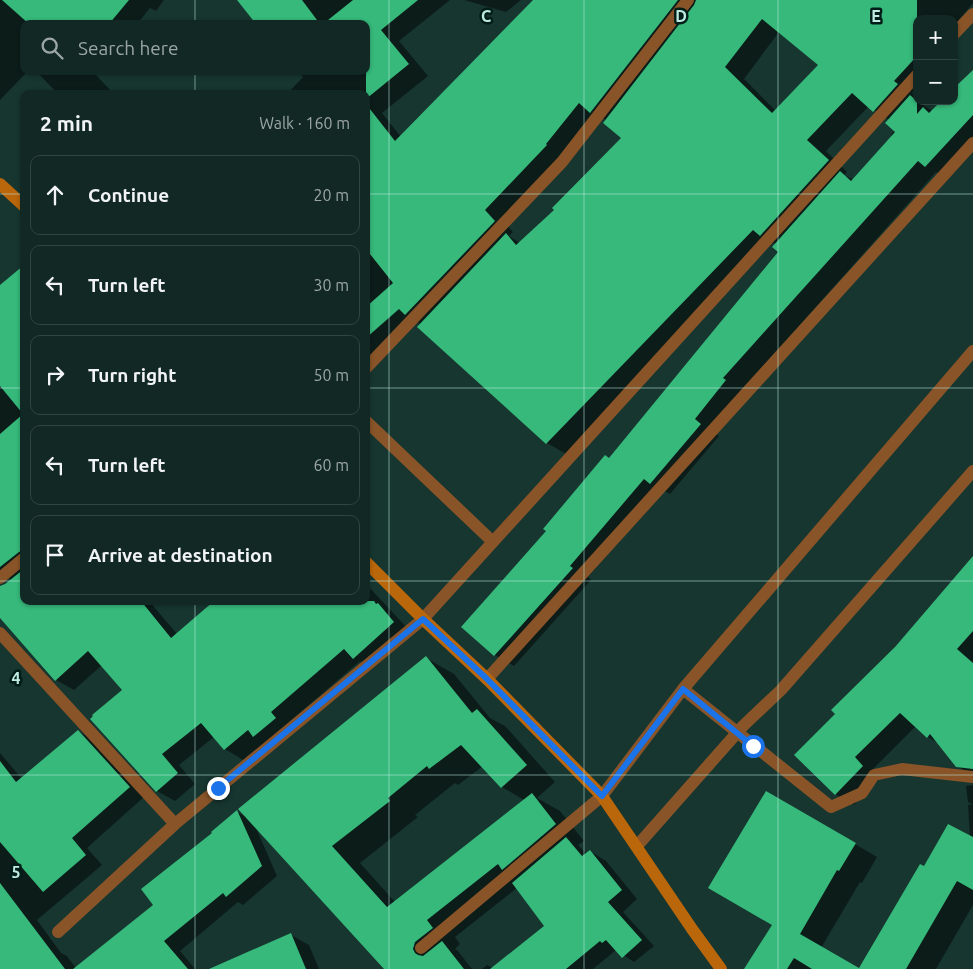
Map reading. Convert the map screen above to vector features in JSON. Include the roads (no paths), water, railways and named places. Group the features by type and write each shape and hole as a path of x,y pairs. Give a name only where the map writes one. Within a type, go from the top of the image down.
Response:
{"main road":[{"path":"0,185 20,202"},
{"path":"370,566 487,679 602,796 721,969"}],"street":[{"path":"370,364 562,162 688,0"},
{"path":"958,30 973,14"},
{"path":"58,932 175,824 423,619 913,79"},
{"path":"487,679 973,144"},
{"path":"421,948 602,796 683,689 973,351"},
{"path":"370,425 493,542"},
{"path":"637,846 737,733 781,690 973,471"},
{"path":"0,578 20,561"},
{"path":"0,633 175,824"},
{"path":"683,689 831,807 862,793 874,775 902,769 973,777"}]}
